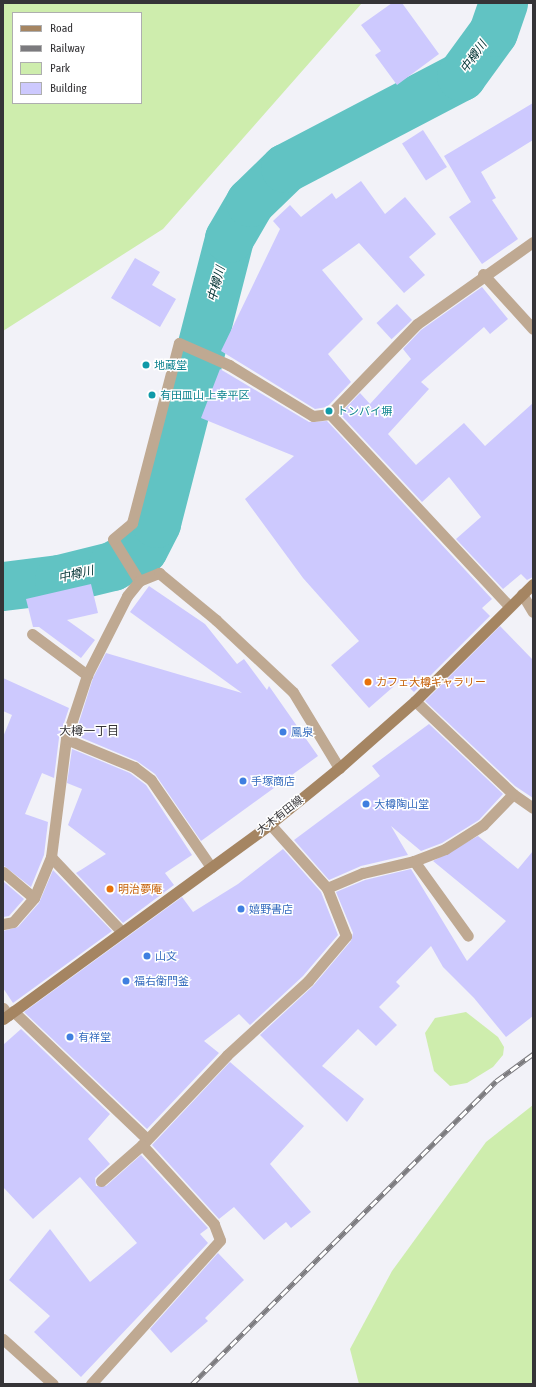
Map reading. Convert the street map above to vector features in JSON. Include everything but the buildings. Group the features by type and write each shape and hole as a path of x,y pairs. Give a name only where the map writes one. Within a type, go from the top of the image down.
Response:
{"main road":[{"name":"大木有田線","path":"7,1013 122,932 270,824 339,768 415,701 509,606 533,584"}],"street":[{"path":"136,577 113,539 132,523 181,343 229,365 313,416 330,414 383,355 483,274 533,242"},
{"path":"483,274 533,329"},
{"path":"330,414 509,606"},
{"path":"136,577 159,573 216,620 293,692 339,768"},
{"path":"3,924 13,922 34,898 51,856 66,740 87,674 136,577"},
{"path":"522,594 533,612"},
{"path":"32,634 87,674"},
{"path":"415,701 513,794 533,808"},
{"path":"66,740 134,767 151,780 211,867"},
{"path":"327,888 363,873 414,861 445,849 483,825 513,794"},
{"path":"101,1181 145,1142 227,1055 308,981 346,936 327,888 270,824"},
{"path":"51,856 122,932"},
{"path":"414,861 468,936"},
{"path":"3,872 34,898"},
{"path":"7,1013 145,1142 214,1224 220,1240 91,1384"},
{"path":"3,1339 53,1384"}],"green space":[{"path":"3,3 362,3 163,229 3,331"},
{"path":"466,1012 498,1037 504,1047 503,1055 493,1067 467,1083 450,1086 434,1071 425,1033 435,1018"},
{"path":"533,1105 533,1384 359,1384 350,1349 392,1271 486,1142"}],"waterway":[{"name":"中樽川","path":"3,586 59,579 112,566 143,549 156,523 229,238 250,202 285,168 461,76 493,32 503,3"}],"railway":[{"path":"192,1384 496,1081 533,1054"}],"place":[{"name":"地蔵堂","path":"146,365"},
{"name":"有田皿山 上幸平区","path":"152,395"},
{"name":"トンバイ塀","path":"329,411"},
{"name":"カフェ大樽ギャラリー","path":"368,682"},
{"name":"鳳泉","path":"283,732"},
{"name":"手塚商店","path":"243,781"},
{"name":"大樽陶山堂","path":"366,804"},
{"name":"明治夢庵","path":"110,889"},
{"name":"嬉野書店","path":"241,909"},
{"name":"山文","path":"147,956"},
{"name":"福右衛門釜","path":"126,981"},
{"name":"有祥堂","path":"70,1037"}],"district":[{"name":"大樽一丁目","path":"89,732"}]}
